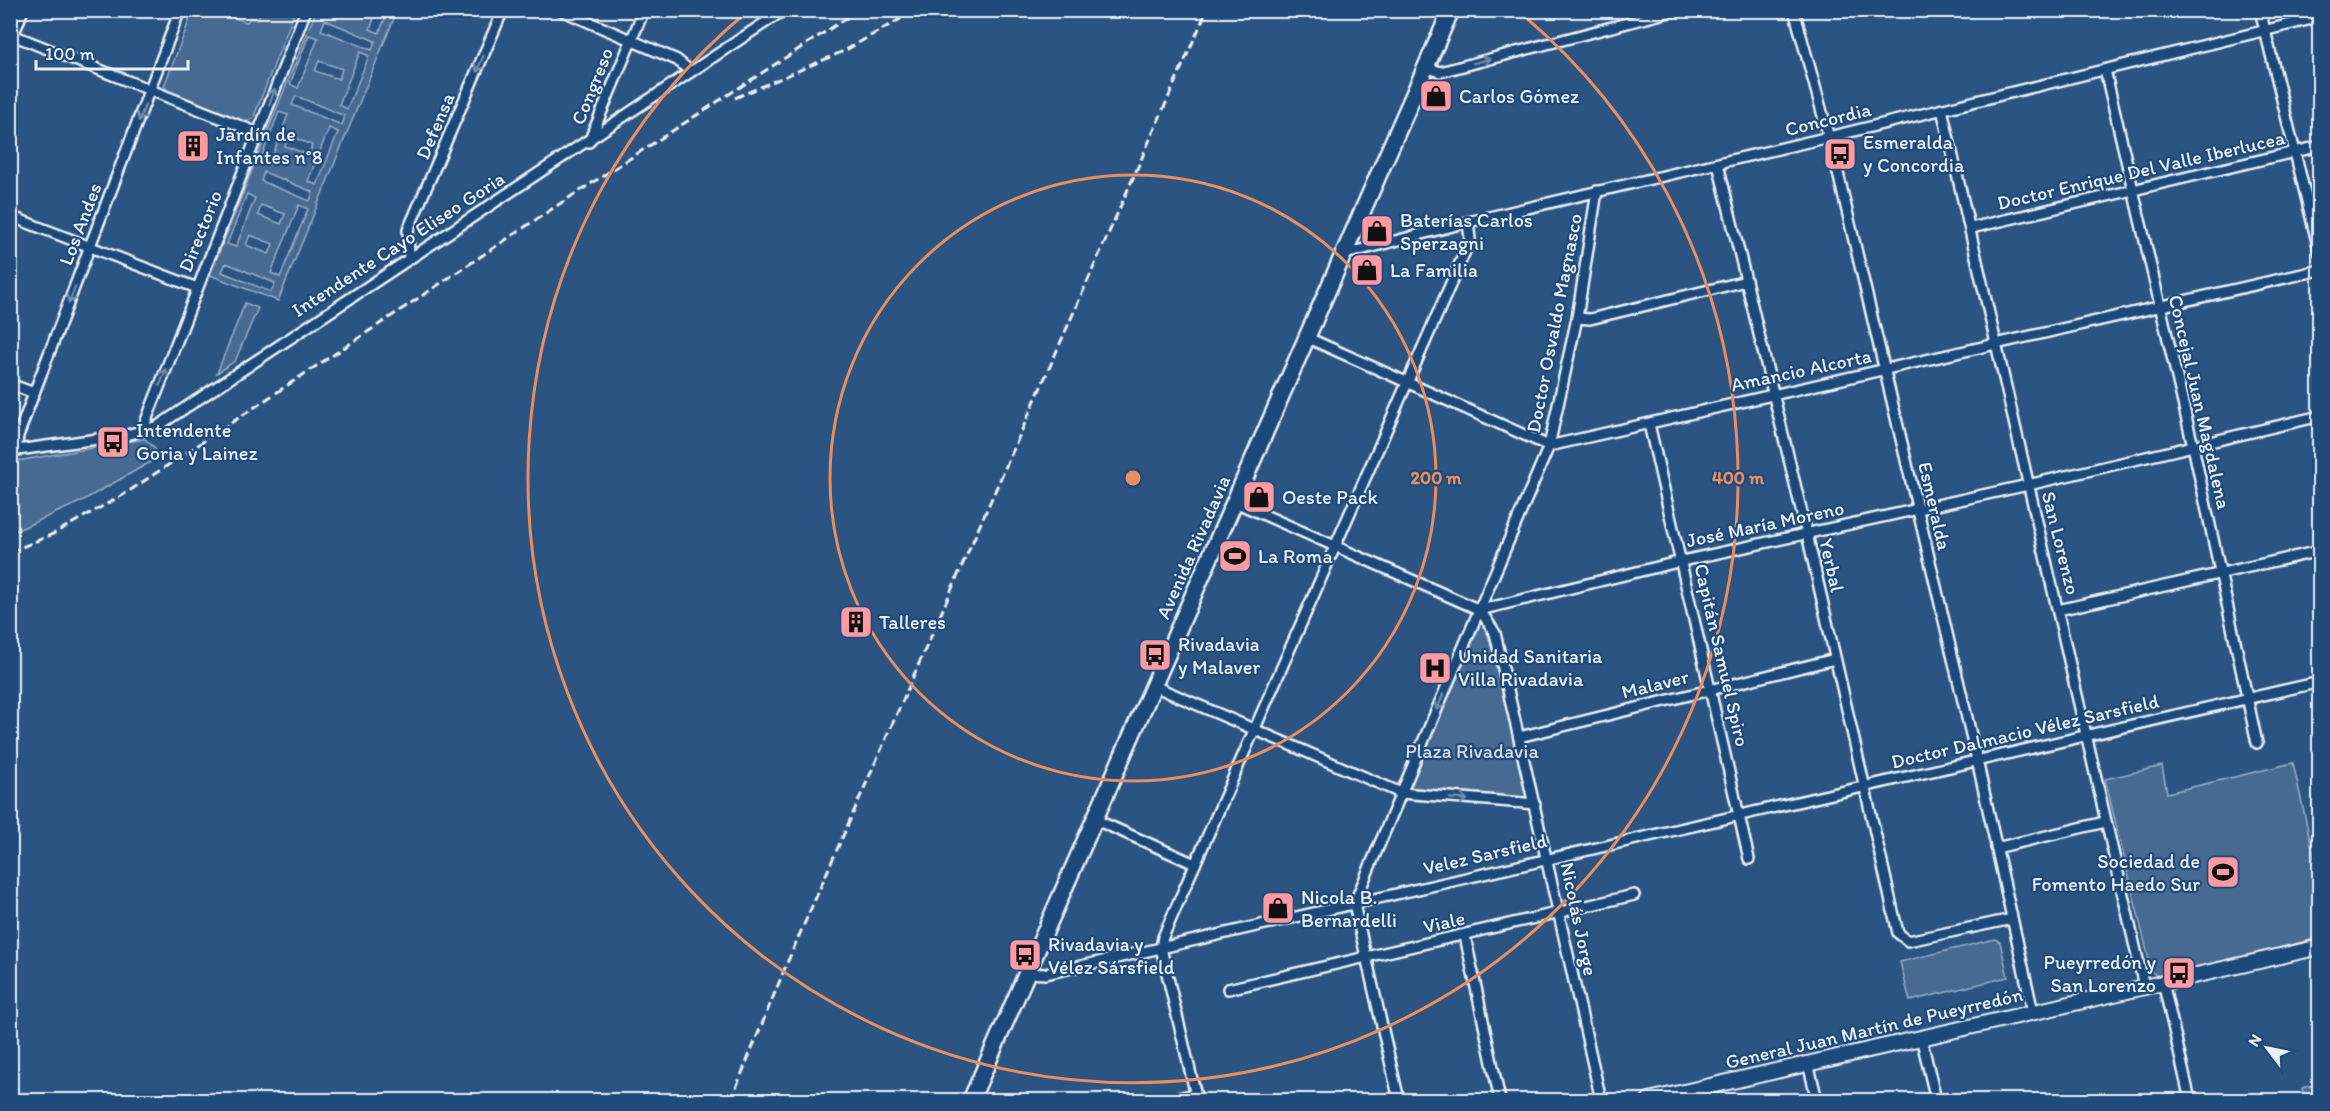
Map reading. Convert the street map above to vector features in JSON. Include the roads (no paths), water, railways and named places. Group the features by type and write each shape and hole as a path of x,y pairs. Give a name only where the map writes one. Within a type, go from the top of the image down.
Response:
{"main road":[{"name":"Avenida Rivadavia","path":"971,1101 1451,10"}],"street":[{"path":"23,10 12,38 258,133"},
{"name":"Los Andes","path":"14,451 180,10"},
{"name":"Directorio","path":"142,431 306,10"},
{"name":"Defensa","path":"409,257 408,230 503,10"},
{"path":"561,10 677,60 690,71"},
{"name":"Congreso","path":"588,142 644,10"},
{"name":"Intendente Cayo Eliseo Goria","path":"14,451 142,431 158,426 409,257 588,142 690,71 784,10"},
{"path":"1426,66 1440,72 1677,10"},
{"name":"Esmeralda","path":"1794,10 1829,137 1885,370 1977,760 2033,1012"},
{"path":"2260,10 2319,254"},
{"name":"Concordia","path":"1345,254 1468,222 1718,164 2319,17"},
{"name":"Concejal Juan Magdalena","path":"2105,70 2193,446 2257,743"},
{"name":"San Lorenzo","path":"1942,109 2144,986"},
{"name":"Doctor Enrique Del Valle Iberlucea","path":"1971,228 2319,146"},
{"name":"Yerbal","path":"1718,164 1807,534 1898,933 1902,939 1908,941 2012,919"},
{"name":"Doctor Osvaldo Magnasco","path":"1354,904 1549,446 1577,318 1597,191"},
{"path":"10,216 197,288"},
{"path":"1170,1101 1196,1097 1161,948 1195,864 1467,247 1470,239 1468,222"},
{"name":"Amancio Alcorta","path":"1549,446 2319,270"},
{"path":"1577,318 1590,319 1746,281"},
{"path":"1308,338 1549,446"},
{"path":"10,384 34,393"},
{"name":"José María Moreno","path":"1480,610 1682,561 2028,485 2319,416"},
{"name":"Capitán Samuel Spiro","path":"1649,424 1712,689 1749,859"},
{"path":"1235,502 1480,610"},
{"path":"2058,610 2319,551"},
{"name":"Nicolás Jorge","path":"1480,610 1495,633 1548,858 1601,1101"},
{"name":"Malaver","path":"1519,737 1835,659"},
{"name":"Doctor Dalmacio Vélez Sarsfield","path":"1739,814 2319,682"},
{"path":"1154,686 1401,793 1535,804"},
{"name":"Velez Sarsfield","path":"1029,973 1045,974 1739,814"},
{"path":"1096,820 1195,864"},
{"path":"1996,848 2105,822"},
{"name":"Viale","path":"1227,989 1465,936 1634,895"},
{"path":"1354,904 1399,1101"},
{"path":"1465,936 1500,1101"},
{"name":"General Juan Martín de Pueyrredón","path":"1649,1101 2319,947"},
{"path":"2163,982 2190,1101"},
{"path":"1921,1037 1936,1101"},
{"path":"1808,1063 1817,1101"}],"railway":[{"path":"10,552 53,534 123,495 558,205 859,10"},
{"path":"735,98 844,51 916,10"},
{"path":"731,1100 787,963 1207,10"}],"place":[{"name":"Carlos Gómez","path":"1436,96"},
{"name":"Jardín de Infantes n°8","path":"193,146"},
{"name":"Esmeralda y Concordia","path":"1840,154"},
{"name":"Baterías Carlos Sperzagni","path":"1377,231"},
{"name":"La Familia","path":"1367,270"},
{"name":"Intendente Goria y Lainez","path":"113,442"},
{"name":"Oeste Pack","path":"1259,497"},
{"name":"La Roma","path":"1235,556"},
{"name":"Talleres","path":"856,622"},
{"name":"Rivadavia y Malaver","path":"1155,655"},
{"name":"Unidad Sanitaria Villa Rivadavia","path":"1435,668"},
{"name":"Sociedad de Fomento Haedo Sur","path":"2223,872"},
{"name":"Nicola B. Bernardelli","path":"1278,908"},
{"name":"Rivadavia y Vélez Sársfield","path":"1025,955"},
{"name":"Pueyrredón y San Lorenzo","path":"2179,973"}],"park label":[{"name":"Plaza Rivadavia","path":"1472,751"}]}
